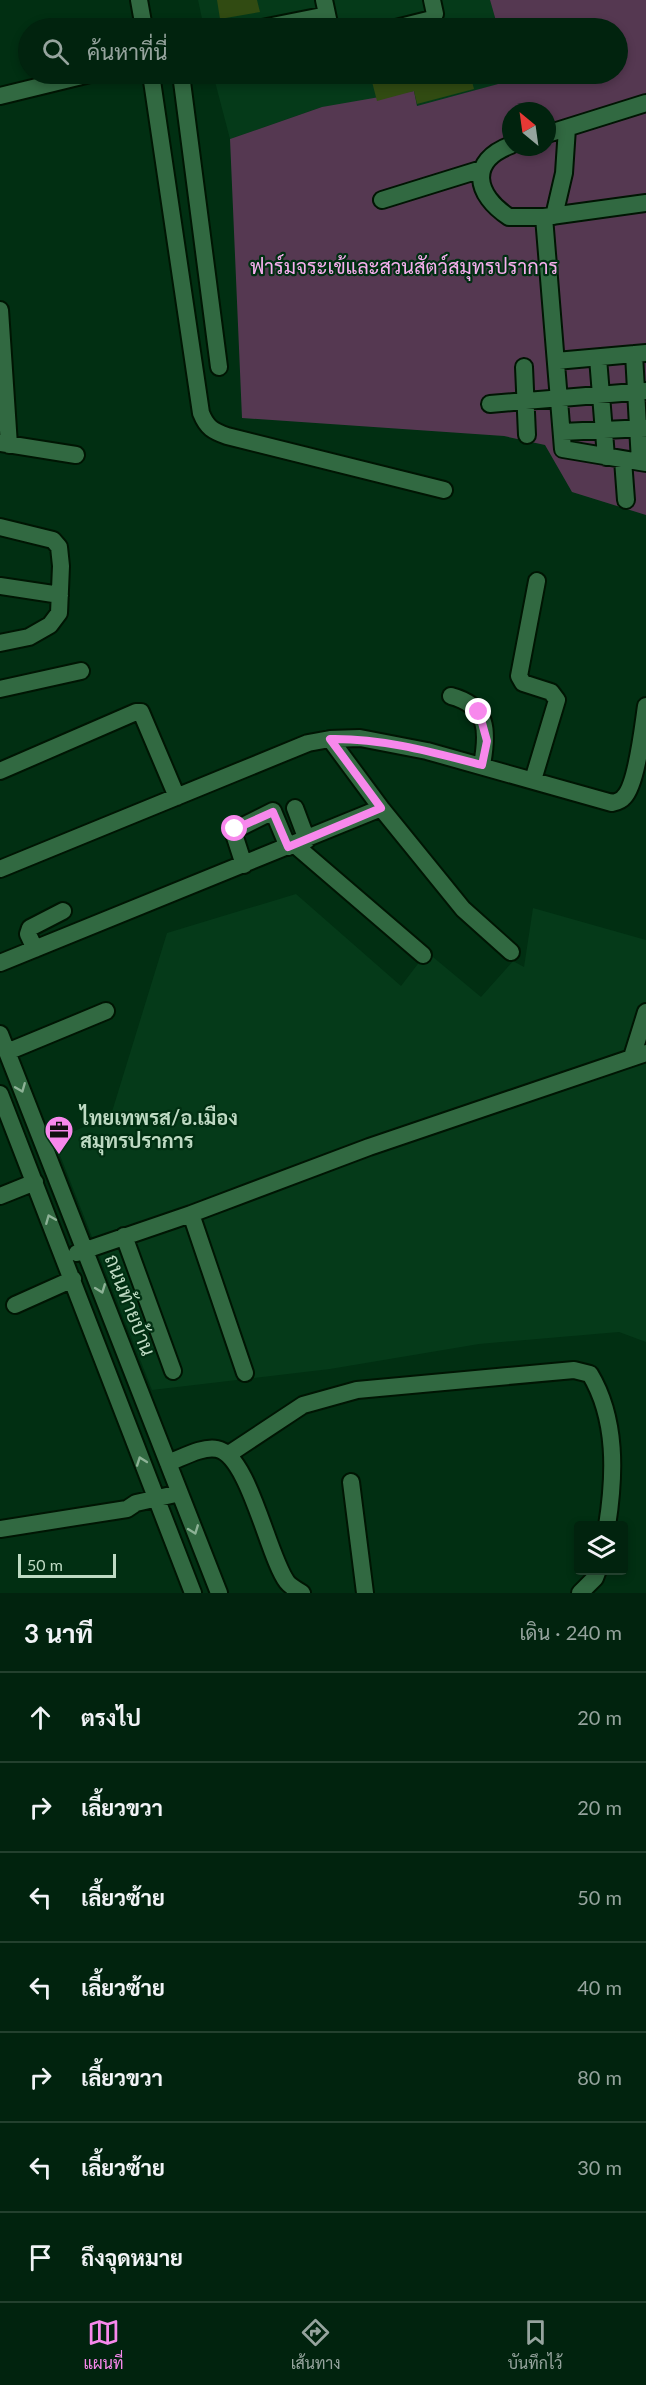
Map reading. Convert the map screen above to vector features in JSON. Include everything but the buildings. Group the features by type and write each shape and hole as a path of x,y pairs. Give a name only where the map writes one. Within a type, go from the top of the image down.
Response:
{"street":[{"path":"139,0 142,18"},
{"path":"432,0 435,14 433,18"},
{"path":"312,18 327,15"},
{"path":"0,96 49,84"},
{"path":"152,84 201,413 206,425 211,430 228,436 444,490"},
{"path":"182,84 219,367"},
{"path":"556,132 646,103"},
{"path":"556,361 640,353 643,463 563,449 556,361 549,217 564,172 567,128"},
{"path":"502,149 486,160 482,169 481,187 487,199 509,217 549,217 646,203"},
{"path":"382,200 482,169"},
{"path":"0,310 4,444 76,455"},
{"path":"598,358 604,432 626,500"},
{"path":"524,367 526,435"},
{"path":"490,404 641,392"},
{"path":"562,432 604,432 642,428"},
{"path":"0,527 54,540 59,547 60,595 59,613 50,625 29,637 0,643"},
{"path":"533,780 557,700 551,692 523,683 519,676 537,580"},
{"path":"0,586 60,595"},
{"path":"0,689 81,671"},
{"path":"451,696 472,702 482,718 487,741 482,765"},
{"path":"0,869 308,743 330,739 360,738 427,751 612,803 626,796 642,763 646,706"},
{"path":"0,771 136,712 141,712 177,796"},
{"path":"330,739 381,808 464,909 511,952"},
{"path":"295,808 297,844"},
{"path":"0,963 381,808"},
{"path":"244,865 233,831 273,812 297,844 423,955"},
{"path":"35,949 28,934 30,928 63,911"},
{"path":"7,1052 106,1011"},
{"path":"66,1258 85,1249 191,1214 369,1147 639,1055 646,1012"},
{"name":"ถนนท้ายบ้าน","path":"0,1034 219,1593"},
{"path":"0,1094 66,1258 155,1499 194,1593"},
{"path":"0,1196 35,1182"},
{"path":"191,1214 245,1372"},
{"path":"124,1236 173,1371"},
{"path":"15,1305 73,1279"},
{"path":"229,1455 303,1405 357,1390 574,1370 590,1374 599,1389 610,1429 613,1487 608,1521"},
{"path":"168,1463 200,1451 217,1449 229,1455 246,1483 287,1581 302,1593"},
{"path":"351,1482 365,1593"},
{"path":"0,1529 127,1509 136,1503 180,1493"},
{"path":"0,1518 126,1500 136,1503"},
{"path":"579,1593 596,1575"}],"shaded area":[{"path":"198,0 490,0 495,18 202,18"},
{"path":"216,84 499,84 417,107 322,107 230,139"},
{"path":"296,894 401,986 427,952 481,997 513,961 524,967 533,908 646,940 646,1342 619,1332 479,1344 330,1369 152,1390 54,1140 111,1115 167,933"}],"green space":[{"name":"ฟาร์มจระเข้และสวนสัตว์สมุทรปราการ","path":"490,0 646,0 646,515 572,492 545,445 504,436 242,418 230,139 322,107 414,91 417,106 498,84 628,84 628,18 495,18"}],"place":[{"name":"ไทยเทพรส/อ.เมือง สมุทรปราการ","path":"59,1156"}],"route":[{"path":"235,829 275,812 288,847 381,808 330,739 360,738 482,765 487,741 479,712"}]}
